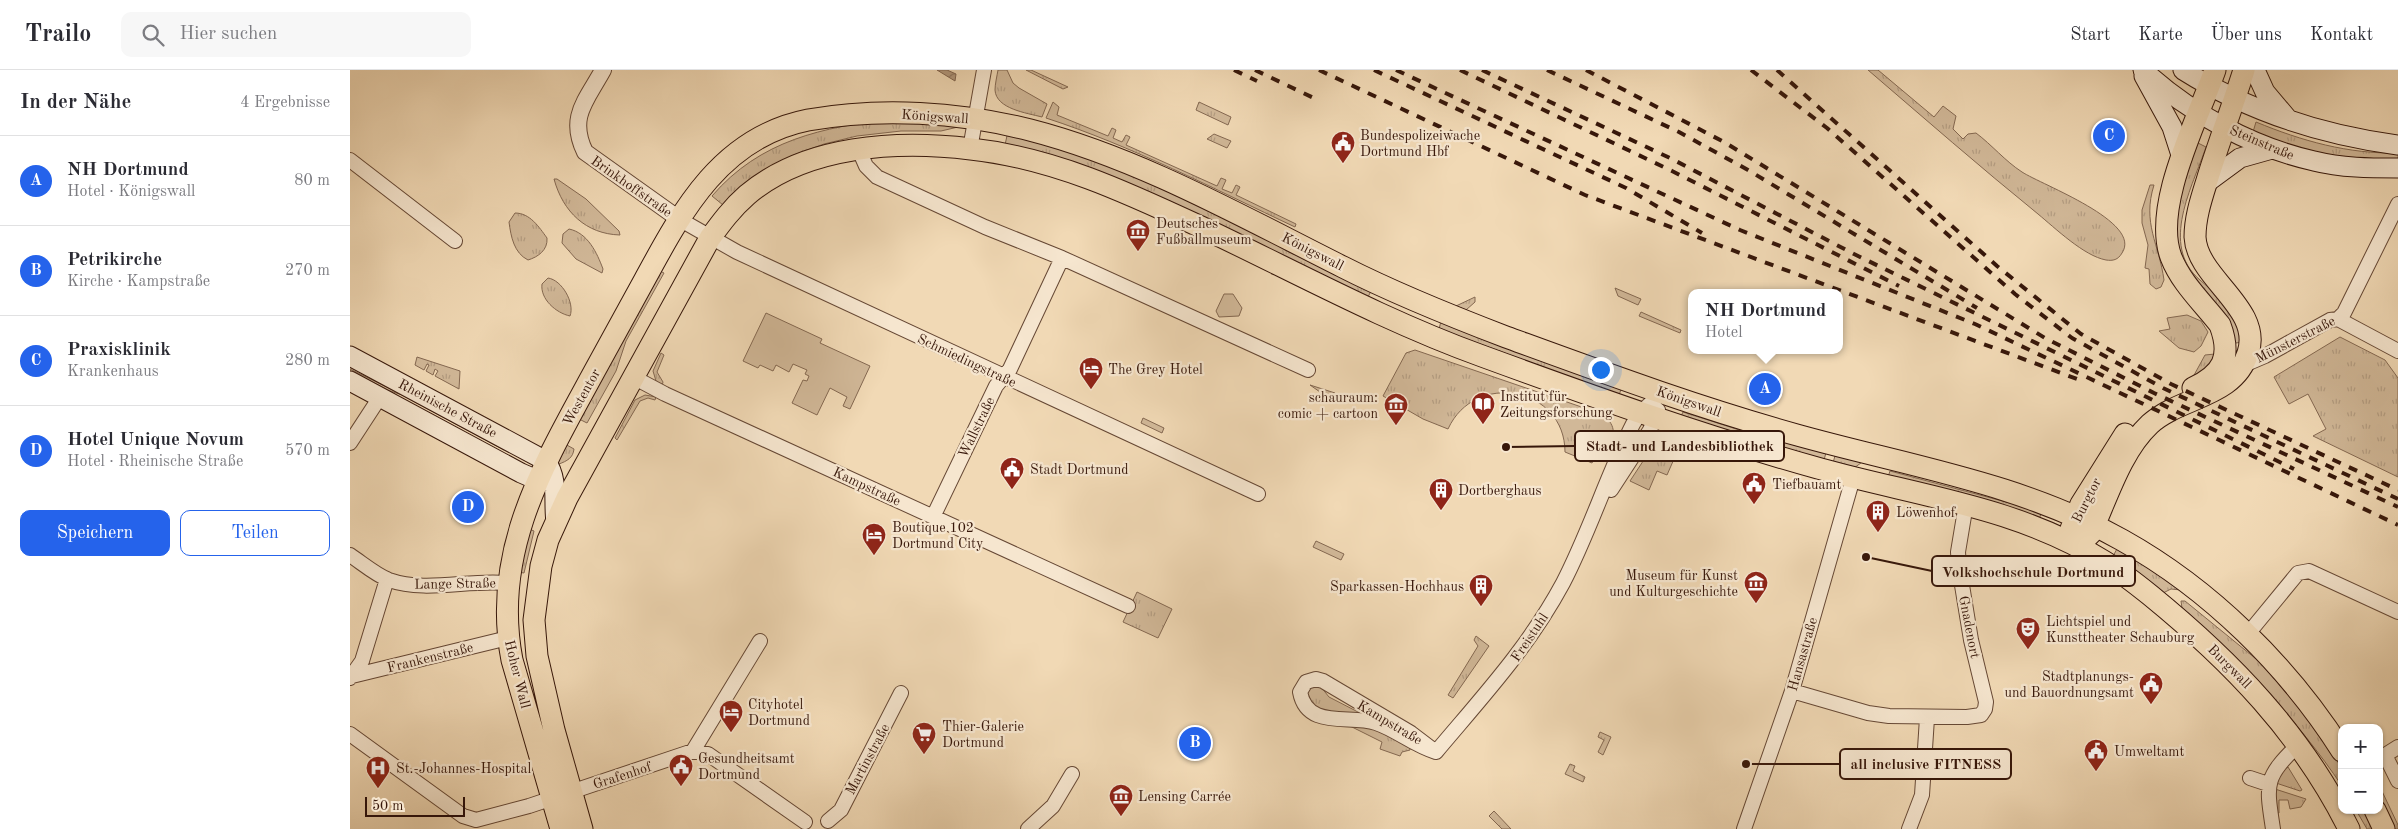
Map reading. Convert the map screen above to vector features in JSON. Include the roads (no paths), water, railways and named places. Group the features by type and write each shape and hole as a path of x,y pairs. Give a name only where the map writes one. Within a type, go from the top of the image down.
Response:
{"main road":[{"name":"Steinstraße","path":"2142,70 2160,85 2199,111 2272,149 2324,163 2353,168 2398,168"},
{"path":"2142,70 2172,127 2182,158"},
{"name":"Steinstraße","path":"2183,70 2212,78 2234,99 2290,120 2357,140 2398,145"},
{"name":"Burgtor","path":"2212,78 2170,193 2166,221 2171,255 2190,289 2220,325 2225,342 2224,358 2218,371 2210,379 2153,407 2138,419 2124,435 2075,516 2069,538 2075,544 2085,538 2094,526 2118,473 2142,433 2162,415 2226,385 2234,379 2244,364 2250,346 2248,326 2238,306 2203,261 2198,249 2196,222 2206,183 2244,70"},
{"path":"2255,70 2270,99 2290,120"},
{"name":"Königswall","path":"616,333 679,219 702,185 719,166 756,140 782,128 807,120 873,113 923,113 975,119 1036,132 1126,163 1234,212 1344,268 1438,310 1663,392 1791,433 1981,481 2050,505 2094,526"},
{"name":"Königswall","path":"649,349 710,238 739,202 768,180 804,163 859,150 885,147 970,149 1036,161 1088,177 1173,214 1402,324 1470,352 1648,415 1757,451 1853,478 1966,504 2011,518 2075,544"},
{"path":"2206,183 2240,158 2272,149"},
{"name":"Westentor","path":"556,522 545,481 546,461 616,333"},
{"name":"Westentor","path":"544,555 556,522 579,474 649,349"},
{"name":"Rheinische Straße","path":"350,356 546,461"},
{"name":"Rheinische Straße","path":"350,382 545,481"},
{"path":"1853,478 1883,457"},
{"path":"545,481 579,474"},
{"name":"Westentor","path":"523,517 545,481"},
{"name":"Hoher Wall","path":"523,517 502,583 508,638 561,829"},
{"path":"2094,526 2147,555 2176,575 2247,635 2303,696 2338,744"},
{"name":"Burgwall","path":"2075,544 2131,578 2173,612 2242,678 2299,744 2332,797 2349,829"},
{"name":"Hoher Wall","path":"544,555 536,592 535,637 541,676 582,829"},
{"path":"2173,612 2169,603 2172,598 2185,593 2200,594"},
{"path":"2377,814 2384,829"}],"street":[{"name":"Brinkhoffstraße","path":"604,70 581,108 577,122 578,137 585,152 679,219"},
{"path":"970,149 984,70"},
{"path":"859,150 866,166 877,177 1014,240 1062,258 1308,370"},
{"path":"350,160 455,241"},
{"name":"Münsterstraße","path":"2244,364 2269,354 2330,320 2338,319 2344,313 2398,204"},
{"name":"Schmiedingstraße","path":"679,219 710,238 1004,377 1258,494"},
{"name":"Wallstraße","path":"933,517 996,386 1010,369 1062,258"},
{"path":"2338,319 2398,351"},
{"name":"Kampstraße","path":"633,377 665,394 1128,606"},
{"name":"Freistuhl","path":"1436,752 1488,693 1530,637 1562,583 1598,507 1617,483 1648,415 1663,392"},
{"path":"350,443 380,397"},
{"name":"Hansastraße","path":"1744,829 1792,691 1853,478"},
{"name":"Gnadenort","path":"1926,718 1977,717 1985,709 1986,702 1971,640 1958,552 1966,504"},
{"path":"2075,544 2079,574"},
{"name":"Lange Straße","path":"350,555 388,580 406,584 502,583"},
{"path":"2247,635 2298,573 2303,571 2309,571 2398,612"},
{"path":"351,677 362,661 388,580"},
{"name":"Frankenstraße","path":"351,677 508,638"},
{"path":"760,641 693,751 708,754 804,826 815,817 830,825"},
{"name":"Kampstraße","path":"1310,680 1323,681 1391,720 1436,752 1418,746 1377,723 1362,719 1334,720 1313,713 1303,703 1300,692 1310,680"},
{"path":"1792,691 1868,713 1926,718 1922,795 1909,829"},
{"name":"Martinstraße","path":"830,825 841,810 901,693"},
{"name":"Grafenhof","path":"350,734 463,816 476,820 552,799 693,751"},
{"path":"2274,828 2268,799 2268,784 2274,770 2299,744"},
{"path":"2383,756 2398,747"},
{"path":"2383,758 2398,781"},
{"path":"1028,829 1054,806 1072,774"},
{"path":"2250,778 2268,784"}],"water":[{"path":"937,70 947,70 956,74 955,81"}],"railway":[{"path":"1234,70 1257,81"},
{"path":"1255,70 1318,100"},
{"path":"1319,70 1585,195 1836,289"},
{"path":"1374,70 1626,188 1702,233"},
{"path":"1396,70 1740,230 1975,324 2398,525"},
{"path":"1460,70 1672,171 1899,286"},
{"path":"1482,70 1670,158 1854,254 2294,469"},
{"path":"1547,70 1679,132 1748,170 1977,308"},
{"path":"1586,70 1724,142 2045,338 2154,393 2398,507"},
{"path":"1751,70 1827,128 2015,294 2072,338 2163,388 2398,499"},
{"path":"1777,70 1997,266 2081,334 2171,384 2398,490"},
{"path":"1843,291 2077,379"}],"place":[{"name":"Praxisklinik","path":"2109,136"},
{"name":"Bundespolizeiwache Dortmund Hbf","path":"1343,164"},
{"name":"Deutsches Fußballmuseum","path":"1138,252"},
{"name":"NH Dortmund","path":"1765,389"},
{"name":"The Grey Hotel","path":"1091,390"},
{"name":"Institut für Zeitungsforschung","path":"1483,425"},
{"name":"schauraum: comic + cartoon","path":"1396,426"},
{"name":"Stadt- und Landesbibliothek","path":"1506,447"},
{"name":"Stadt Dortmund","path":"1012,490"},
{"name":"Tiefbauamt","path":"1754,505"},
{"name":"Hotel Unique Novum","path":"468,507"},
{"name":"Dortberghaus","path":"1441,511"},
{"name":"Löwenhof","path":"1878,533"},
{"name":"Boutique 102 Dortmund City","path":"874,556"},
{"name":"Volkshochschule Dortmund","path":"1866,557"},
{"name":"Museum für Kunst und Kulturgeschichte","path":"1756,604"},
{"name":"Sparkassen-Hochhaus","path":"1481,607"},
{"name":"Lichtspiel und Kunsttheater Schauburg","path":"2028,650"},
{"name":"Stadtplanungs- und Bauordnungsamt","path":"2151,705"},
{"name":"Cityhotel Dortmund","path":"731,733"},
{"name":"Petrikirche","path":"1195,743"},
{"name":"Thier-Galerie Dortmund","path":"924,755"},
{"name":"all inclusive FITNESS","path":"1746,764"},
{"name":"Umweltamt","path":"2096,772"},
{"name":"Gesundheitsamt Dortmund","path":"681,787"},
{"name":"St.-Johannes-Hospital","path":"378,789"},
{"name":"Lensing Carrée","path":"1121,817"}]}
